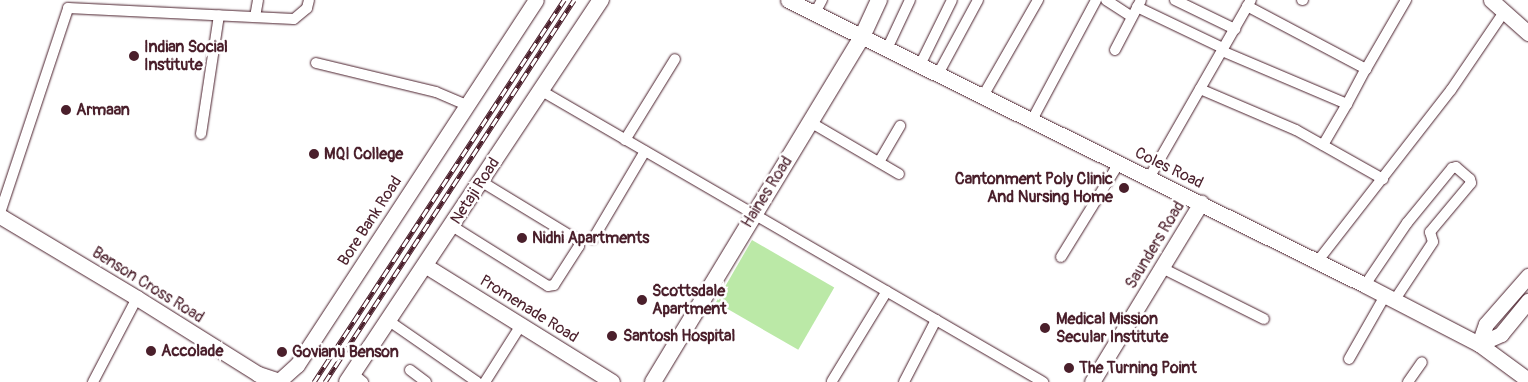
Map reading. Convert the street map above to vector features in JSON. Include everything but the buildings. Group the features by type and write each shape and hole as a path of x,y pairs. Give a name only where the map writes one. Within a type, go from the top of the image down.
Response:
{"main road":[{"name":"Netaji Road","path":"352,380 540,90 601,0"},
{"name":"Haines Road","path":"653,382 862,37 879,0"}],"street":[{"path":"255,17 258,0"},
{"path":"0,215 67,4 294,19 307,8 309,0"},
{"name":"Bore Bank Road","path":"279,382 297,365 536,0"},
{"name":"Coles Road","path":"788,0 818,7 862,37 1365,285 1479,344 1528,380"},
{"path":"887,49 910,0"},
{"path":"920,65 952,0"},
{"path":"938,74 978,0"},
{"path":"983,96 1038,0"},
{"path":"1106,0 1136,8 1222,50 1347,104"},
{"path":"1175,0 1235,29"},
{"path":"1323,145 1406,0"},
{"path":"1491,0 1528,34"},
{"path":"1032,120 1092,1"},
{"path":"1150,178 1249,3 1366,69"},
{"path":"1115,50 1136,8"},
{"path":"1318,262 1451,90 1504,12"},
{"path":"201,134 219,15"},
{"path":"625,140 675,59"},
{"path":"316,63 436,92 467,105"},
{"path":"1200,89 1246,107 1323,145 1382,179"},
{"path":"540,90 1043,382"},
{"path":"810,122 899,174"},
{"path":"878,162 900,126"},
{"path":"593,239 645,151"},
{"path":"1061,257 1119,163"},
{"path":"1349,359 1389,298 1432,242 1430,232 1471,183 1470,179 1456,168 1452,168 1407,223 1365,285"},
{"path":"452,226 548,286 554,285 579,246 579,241 482,182"},
{"name":"Saunders Road","path":"1092,382 1201,203"},
{"name":"Benson Cross Road","path":"0,215 258,374 279,382"},
{"name":"Promenade Road","path":"426,266 612,382"},
{"path":"1162,268 1264,319"},
{"path":"1479,344 1486,324 1528,276"},
{"path":"832,381 887,291"},
{"path":"93,382 137,298"},
{"path":"1479,344 1501,334 1528,302"},
{"path":"904,382 936,320"},
{"path":"389,321 477,382"},
{"path":"484,382 521,325"},
{"path":"1408,382 1422,362"},
{"path":"410,370 426,382"}],"green space":[{"path":"752,240 834,288 798,350 716,302"}],"railway":[{"path":"314,382 564,0"},
{"path":"325,382 574,0"}],"place":[{"name":"Indian Social Institute","path":"134,56"},
{"name":"Armaan","path":"66,110"},
{"name":"MQI College","path":"314,154"},
{"name":"Cantonment Poly Clinic And Nursing Home","path":"1124,188"},
{"name":"Nidhi Apartments","path":"522,238"},
{"name":"Scottsdale Apartment","path":"642,300"},
{"name":"Medical Mission Secular Institute","path":"1045,328"},
{"name":"Santosh Hospital","path":"612,336"},
{"name":"Accolade","path":"151,351"},
{"name":"Govianu Benson","path":"282,352"},
{"name":"The Turning Point","path":"1069,368"}]}
